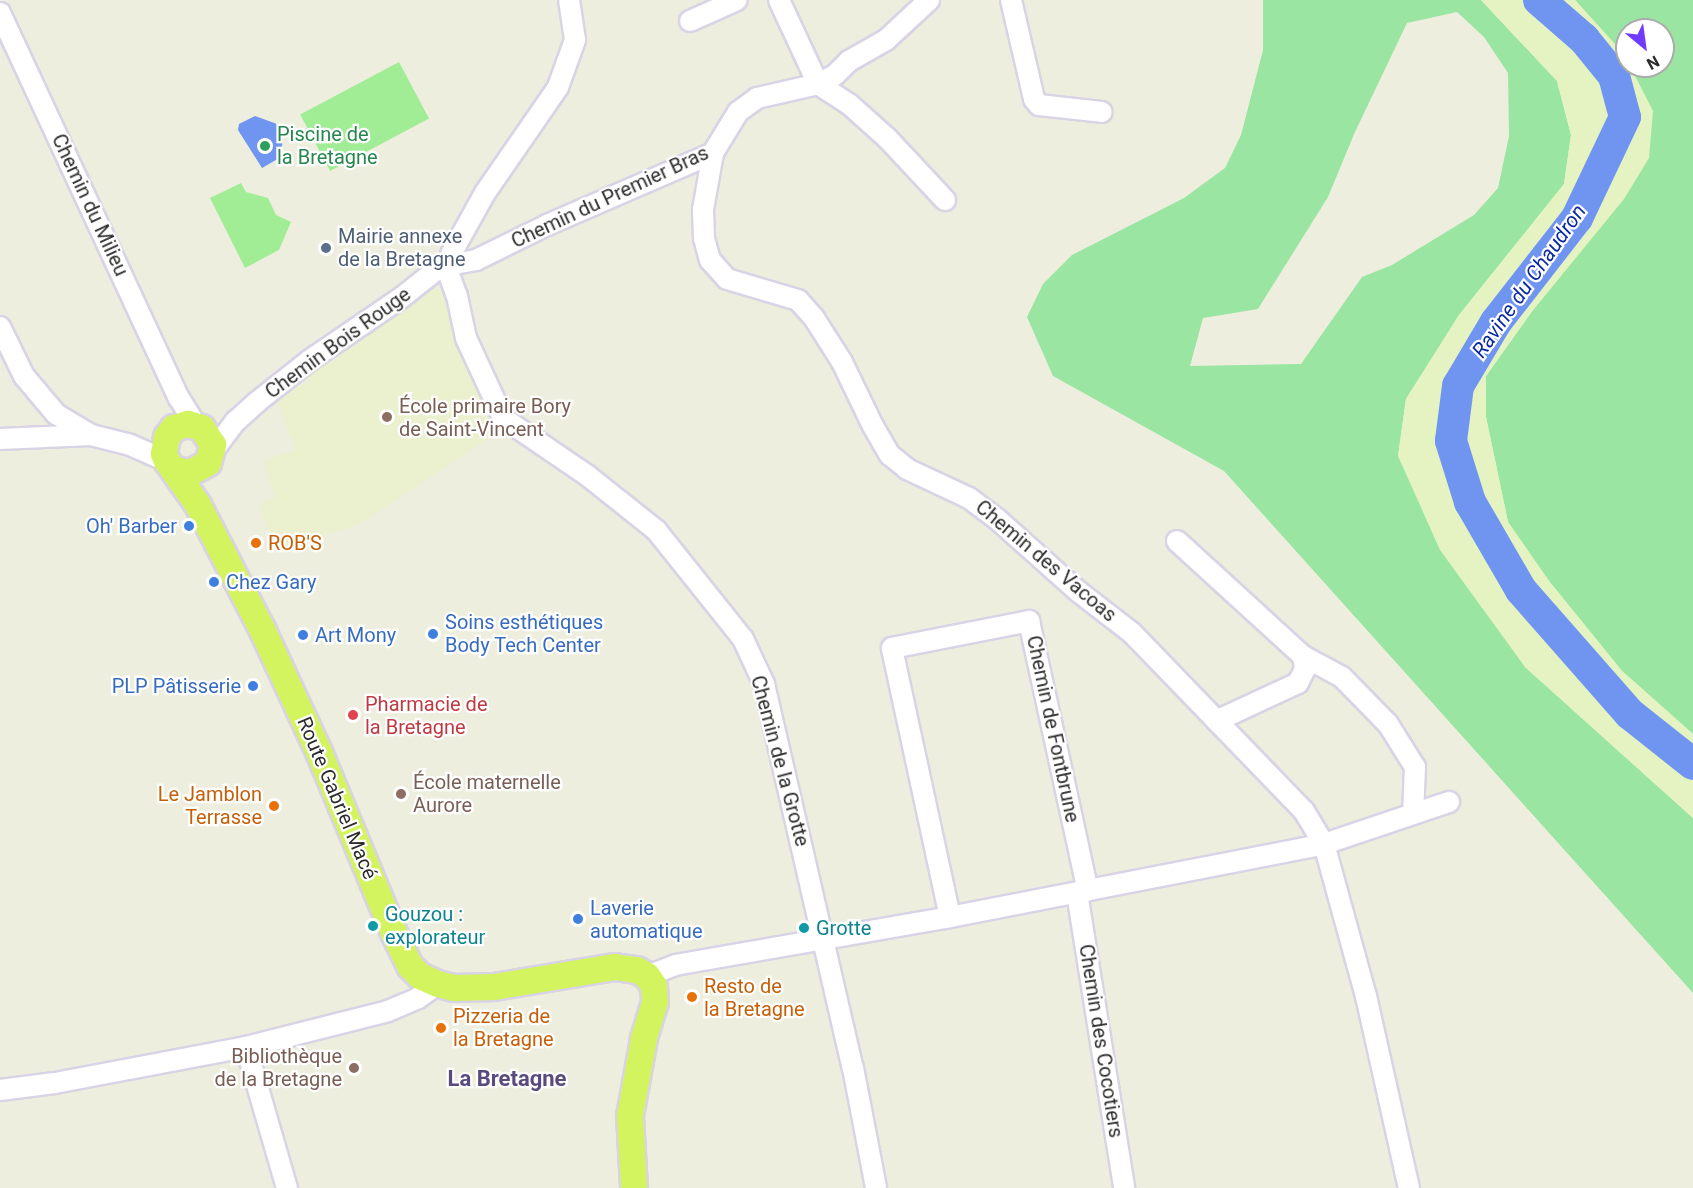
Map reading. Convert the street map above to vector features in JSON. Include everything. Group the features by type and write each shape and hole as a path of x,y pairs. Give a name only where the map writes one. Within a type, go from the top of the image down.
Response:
{"main road":[{"path":"198,505 208,460 211,438 180,441 190,473 208,460"},
{"name":"Route Gabriel Macé","path":"180,441 198,505 263,631 319,752 403,955 420,976 438,984 454,987 494,987 615,967 637,970 647,976"},
{"path":"634,1188 630,1116 644,1039 655,1002 654,986 647,976"}],"street":[{"name":"Chemin Bois Rouge","path":"208,460 236,421 310,360 448,263 485,193 558,87 574,40 569,0"},
{"path":"690,21 737,0"},
{"path":"779,0 818,84 849,104 887,138 945,200"},
{"name":"Chemin du Premier Bras","path":"448,263 476,261 547,225 713,153 738,112 757,98 818,84 835,75 849,61 886,40 929,0"},
{"path":"1011,0 1034,99 1039,105 1102,112"},
{"name":"Chemin du Milieu","path":"0,13 179,398 180,441"},
{"name":"Chemin des Vacoas","path":"713,153 703,210 704,238 710,260 727,279 798,300 814,318 842,362 873,426 890,455 907,469 969,498 997,519 1078,592 1132,633 1304,811 1324,844"},
{"name":"Chemin de la Grotte","path":"448,263 466,338 503,418 588,476 656,530 743,639 764,684 814,896 821,941 853,1068 876,1188"},
{"path":"0,327 24,376 40,398 56,414 91,435"},
{"name":"Chemin Bois Rouge","path":"180,441 236,421"},
{"path":"0,439 91,435 128,444 180,441"},
{"path":"1177,541 1303,656 1342,677 1389,724 1415,767 1413,814"},
{"name":"Chemin de Fontbrune","path":"950,917 892,648 1029,621 1083,892"},
{"path":"1216,721 1298,683 1305,669 1303,656"},
{"path":"647,976 675,965 950,917 1324,844 1449,802"},
{"path":"1324,844 1366,996 1409,1188"},
{"name":"Chemin des Cocotiers","path":"1083,892 1124,1188"},
{"path":"0,1090 67,1081 246,1047 388,1011 418,998 438,984"},
{"path":"246,1047 287,1188"}],"shaded area":[{"name":"École primaire Bory de Saint-Vincent","path":"433,287 448,293 489,406 488,414 492,421 505,427 362,523 276,551 259,505 275,497 263,461 295,450 275,395 309,382 306,374 338,359 336,352 407,309"}],"green space":[{"path":"1263,0 1481,0 1557,81 1571,135 1564,184 1459,315 1406,399 1398,456 1525,667 1693,818 1693,993 1224,471 1053,376 1027,317 1043,284 1072,255 1184,198 1225,168 1241,135 1263,50","holes":["1457,12 1484,37 1508,73 1509,136 1498,188 1474,215 1392,265 1362,277 1301,364 1190,366 1203,318 1258,309 1328,197 1355,132 1407,23"]},
{"path":"1575,0 1693,0 1693,734 1622,671 1549,581 1508,522 1486,417 1486,376 1530,314 1652,111 1636,78 1675,78 1675,18 1615,18 1615,45"},
{"path":"399,62 429,119 330,171 300,115"},
{"path":"241,183 246,192 268,198 276,215 291,222 279,250 245,268 210,198"}],"sand":[{"path":"1481,0 1575,0 1615,44 1615,78 1636,78 1653,111 1649,158 1624,199 1530,314 1486,376 1486,417 1508,522 1549,581 1622,671 1693,734 1693,818 1525,667 1440,550 1398,456 1406,399 1459,315 1564,184 1571,135 1557,81"}],"water":[{"name":"Piscine de la Bretagne","path":"255,116 277,124 283,135 281,157 262,168 238,130 239,124"}],"waterway":[{"name":"Ravine du Chaudron","path":"1539,0 1584,39 1614,76 1625,117 1577,218 1496,322 1458,386 1451,441 1470,502 1521,590 1630,714 1693,764"}],"place":[{"name":"Piscine de la Bretagne","path":"265,146"},
{"name":"Mairie annexe de la Bretagne","path":"326,248"},
{"name":"École primaire Bory de Saint-Vincent","path":"387,417"},
{"name":"Oh' Barber","path":"189,526"},
{"name":"ROB'S","path":"256,543"},
{"name":"Chez Gary","path":"214,582"},
{"name":"Soins esthétiques Body Tech Center","path":"433,634"},
{"name":"Art Mony","path":"303,635"},
{"name":"PLP Pâtisserie","path":"253,686"},
{"name":"Pharmacie de la Bretagne","path":"353,715"},
{"name":"École maternelle Aurore","path":"401,794"},
{"name":"Le Jamblon Terrasse","path":"274,806"},
{"name":"Laverie automatique","path":"578,919"},
{"name":"Gouzou : explorateur","path":"373,926"},
{"name":"Grotte","path":"804,928"},
{"name":"Resto de la Bretagne","path":"692,997"},
{"name":"Pizzeria de la Bretagne","path":"441,1028"},
{"name":"Bibliothèque de la Bretagne","path":"354,1068"}],"district":[{"name":"La Bretagne","path":"507,1079"}]}
